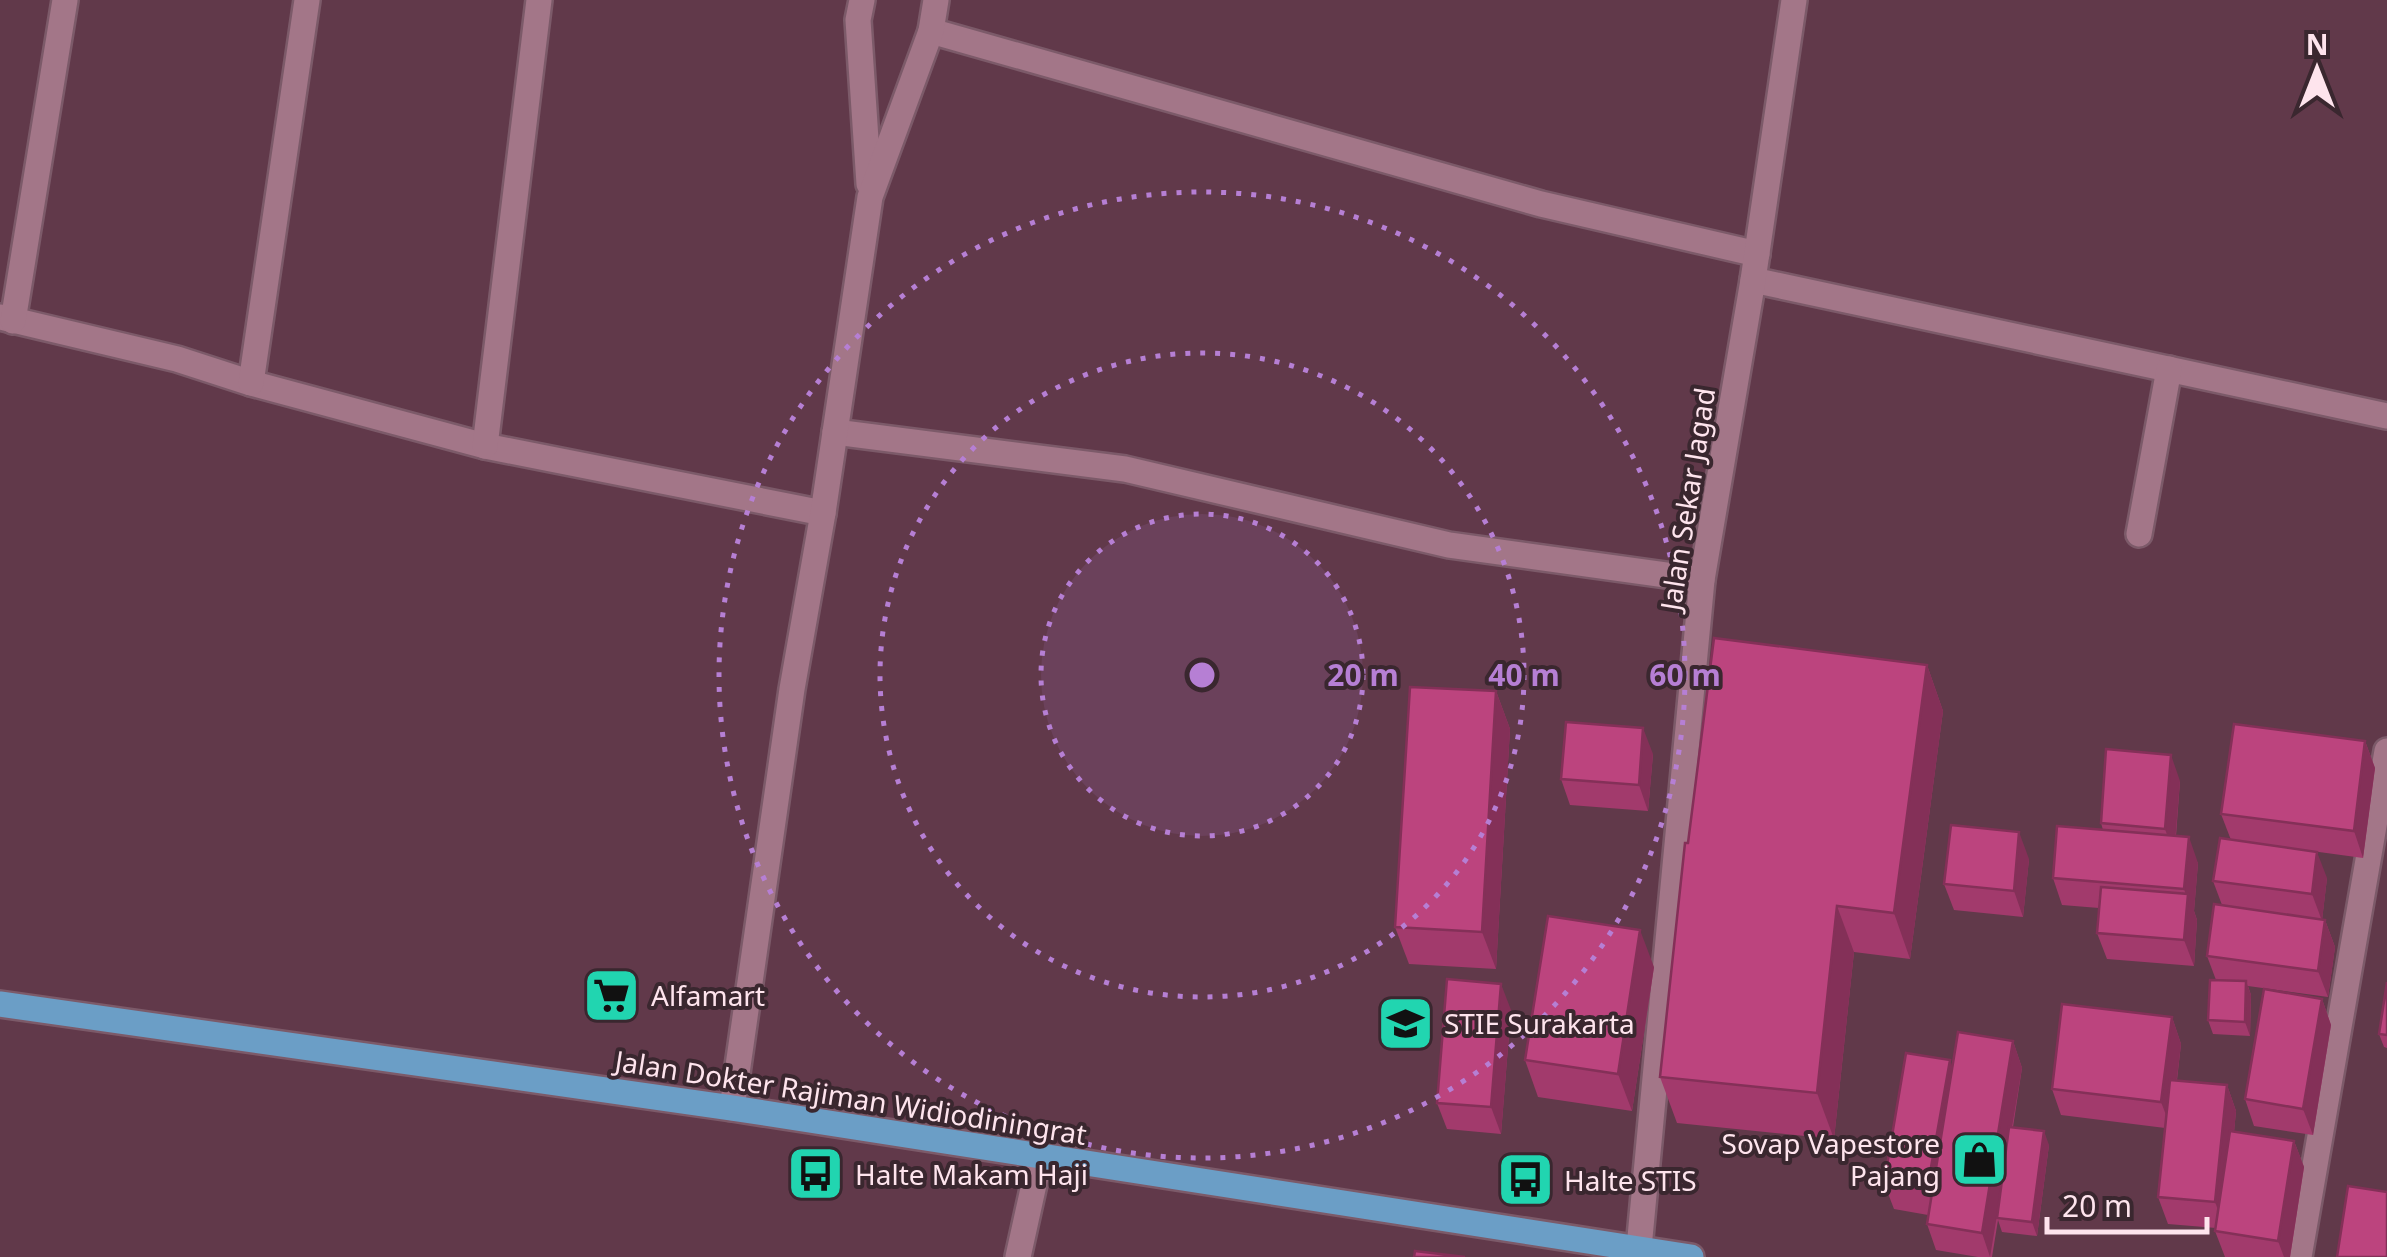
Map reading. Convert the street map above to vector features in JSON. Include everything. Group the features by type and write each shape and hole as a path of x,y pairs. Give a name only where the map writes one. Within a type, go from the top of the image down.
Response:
{"main road":[{"name":"Jalan Dokter Rajiman Widiodiningrat","path":"0,1004 732,1108 1691,1257"}],"street":[{"path":"65,0 7,319 178,359 251,383 485,446 823,513"},
{"path":"251,383 307,0"},
{"path":"485,446 539,0"},
{"path":"862,0 858,20 870,197"},
{"path":"732,1108 792,690 870,197 931,31 936,0"},
{"name":"Jalan Sekar Jagad","path":"1638,1248 1702,580 1755,267 1794,0"},
{"path":"931,31 1755,267 2169,369 2387,416"},
{"path":"2139,534 2169,369"},
{"path":"835,432 1125,469 1448,545 1702,580"},
{"path":"2299,1257 2387,751"},
{"path":"1018,1257 1040,1157"}],"building":[{"path":"1714,638 1927,665 1894,913 1837,906 1817,1093 1660,1077 1685,843"},
{"path":"1410,687 1496,691 1482,932 1395,927"},
{"path":"1566,722 1643,728 1639,785 1561,779"},
{"path":"2234,724 2365,741 2354,831 2221,814"},
{"path":"2106,749 2171,755 2165,829 2101,823"},
{"path":"1951,825 2019,832 2014,891 1944,884"},
{"path":"2057,826 2189,837 2184,889 2053,878"},
{"path":"2220,838 2317,852 2312,894 2213,881"},
{"path":"2101,887 2188,894 2184,940 2097,933"},
{"path":"2214,904 2325,920 2318,971 2207,956"},
{"path":"1548,916 1640,930 1618,1074 1525,1060"},
{"path":"1447,979 1501,984 1491,1107 1437,1103"},
{"path":"2210,980 2246,981 2245,1022 2208,1020"},
{"path":"2387,982 2387,1035 2379,1034"},
{"path":"2264,989 2322,999 2303,1109 2245,1099"},
{"path":"2062,1004 2172,1017 2161,1102 2052,1089"},
{"name":"Sovap Vapestore Pajang","path":"1958,1032 2013,1041 1982,1233 1927,1224"},
{"path":"1906,1053 1950,1060 1927,1190 1884,1183"},
{"path":"2170,1080 2227,1085 2215,1202 2158,1197"},
{"path":"2009,1127 2044,1131 2032,1222 1997,1218"},
{"path":"2230,1131 2294,1141 2278,1241 2215,1231"},
{"path":"2348,1186 2387,1192 2387,1257 2337,1257"},
{"path":"1415,1251 1465,1257 1414,1257"}],"place":[{"name":"Alfamart","path":"612,995"},
{"name":"STIE Surakarta","path":"1405,1023"},
{"name":"Sovap Vapestore Pajang","path":"1979,1159"},
{"name":"Halte Makam Haji","path":"816,1174"},
{"name":"Halte STIS","path":"1525,1180"}]}
